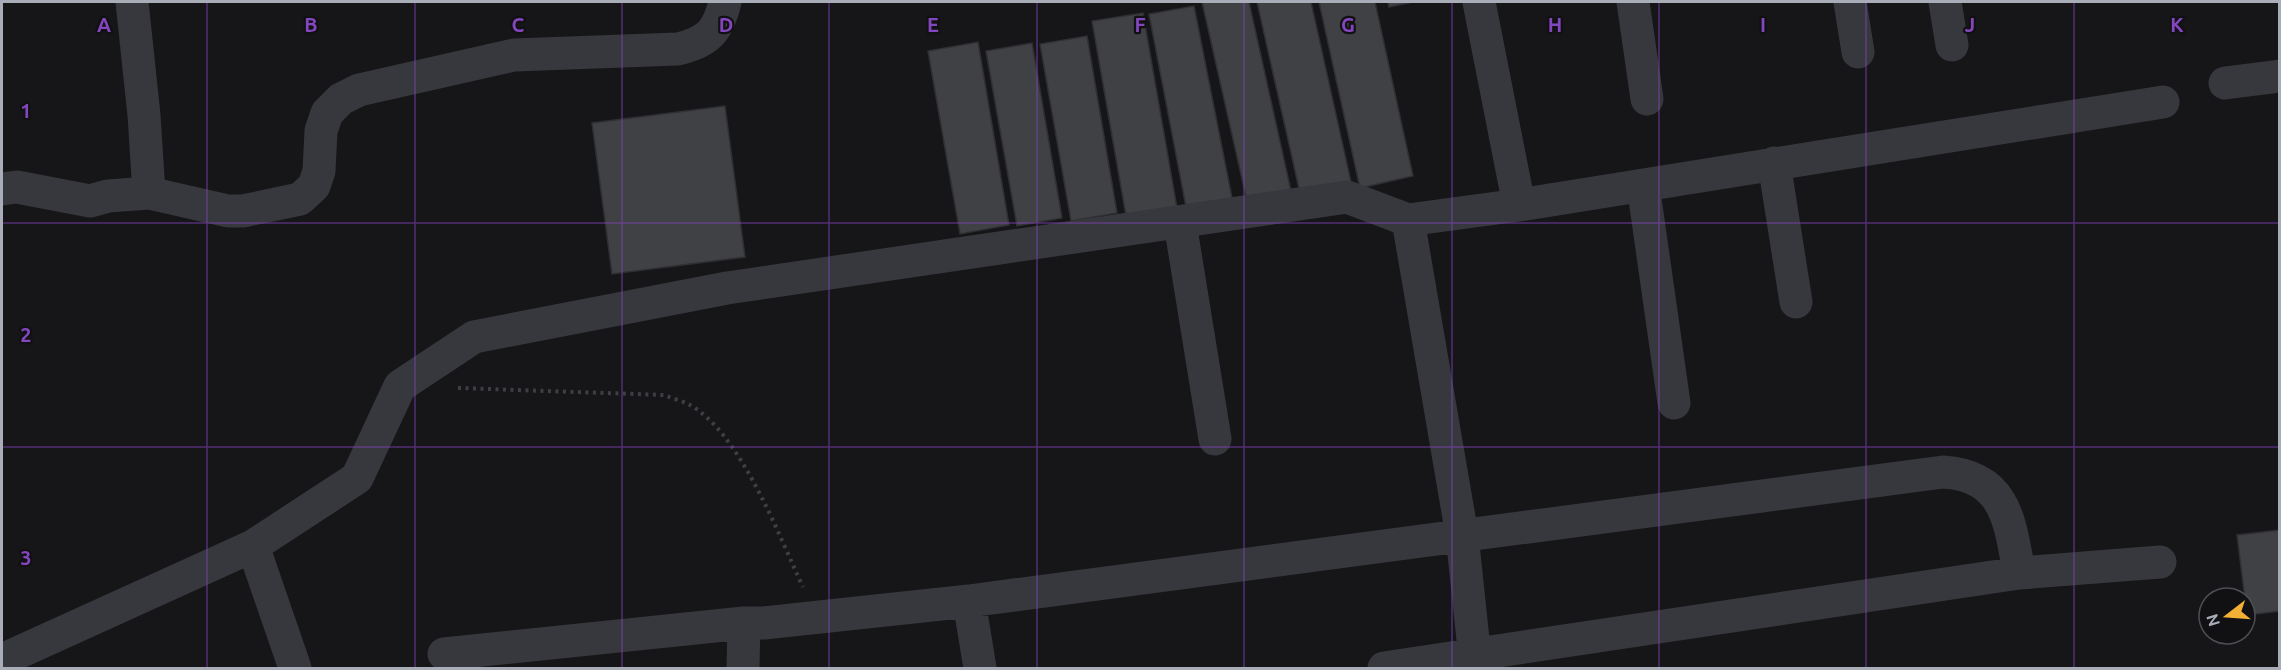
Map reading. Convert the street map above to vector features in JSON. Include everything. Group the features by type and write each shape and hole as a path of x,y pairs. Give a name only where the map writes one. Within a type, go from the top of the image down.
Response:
{"street":[{"path":"132,2 145,124 149,193"},
{"path":"2,189 17,187 90,201 108,196 149,193 228,211 243,211 300,199 314,186 319,171 321,131 327,113 341,99 359,90 501,57 678,49 697,44 712,33 721,19 725,2"},
{"path":"1479,2 1519,205"},
{"path":"1633,2 1647,99"},
{"path":"1850,2 1858,52"},
{"path":"1945,2 1952,45"},
{"path":"2225,83 2280,76"},
{"path":"2,660 253,546 357,478 400,386 474,337 727,288 1347,197 1408,220 1519,205 2163,102"},
{"path":"1774,163 1796,302"},
{"path":"1643,185 1674,403"},
{"path":"1408,220 1462,535 1475,662"},
{"path":"1180,223 1215,439"},
{"path":"444,654 969,601 1943,472 1962,473 1986,486 1996,495 2006,513 2019,573"},
{"path":"253,546 295,669"},
{"path":"1384,669 1475,662 2019,573 2160,562"},
{"path":"969,601 981,669"},
{"path":"743,669 744,623"}],"path":[{"path":"400,386 664,395 690,405 717,427 742,461 818,618"}],"building":[{"path":"1202,2 1249,2 1291,191 1247,201"},
{"path":"1257,2 1311,2 1351,182 1300,193"},
{"path":"1319,2 1375,2 1413,176 1360,188"},
{"path":"1388,2 1413,2 1389,7"},
{"path":"1194,6 1233,203 1187,212 1149,14"},
{"path":"1143,13 1177,208 1126,216 1092,21"},
{"path":"1087,36 1117,213 1071,221 1040,44"},
{"path":"978,42 1009,225 960,234 928,51"},
{"path":"1032,43 1062,218 1017,226 986,51"},
{"path":"725,106 745,257 612,274 592,123"},
{"path":"2280,530 2280,611 2257,614 2257,586 2243,586 2237,535"}]}
